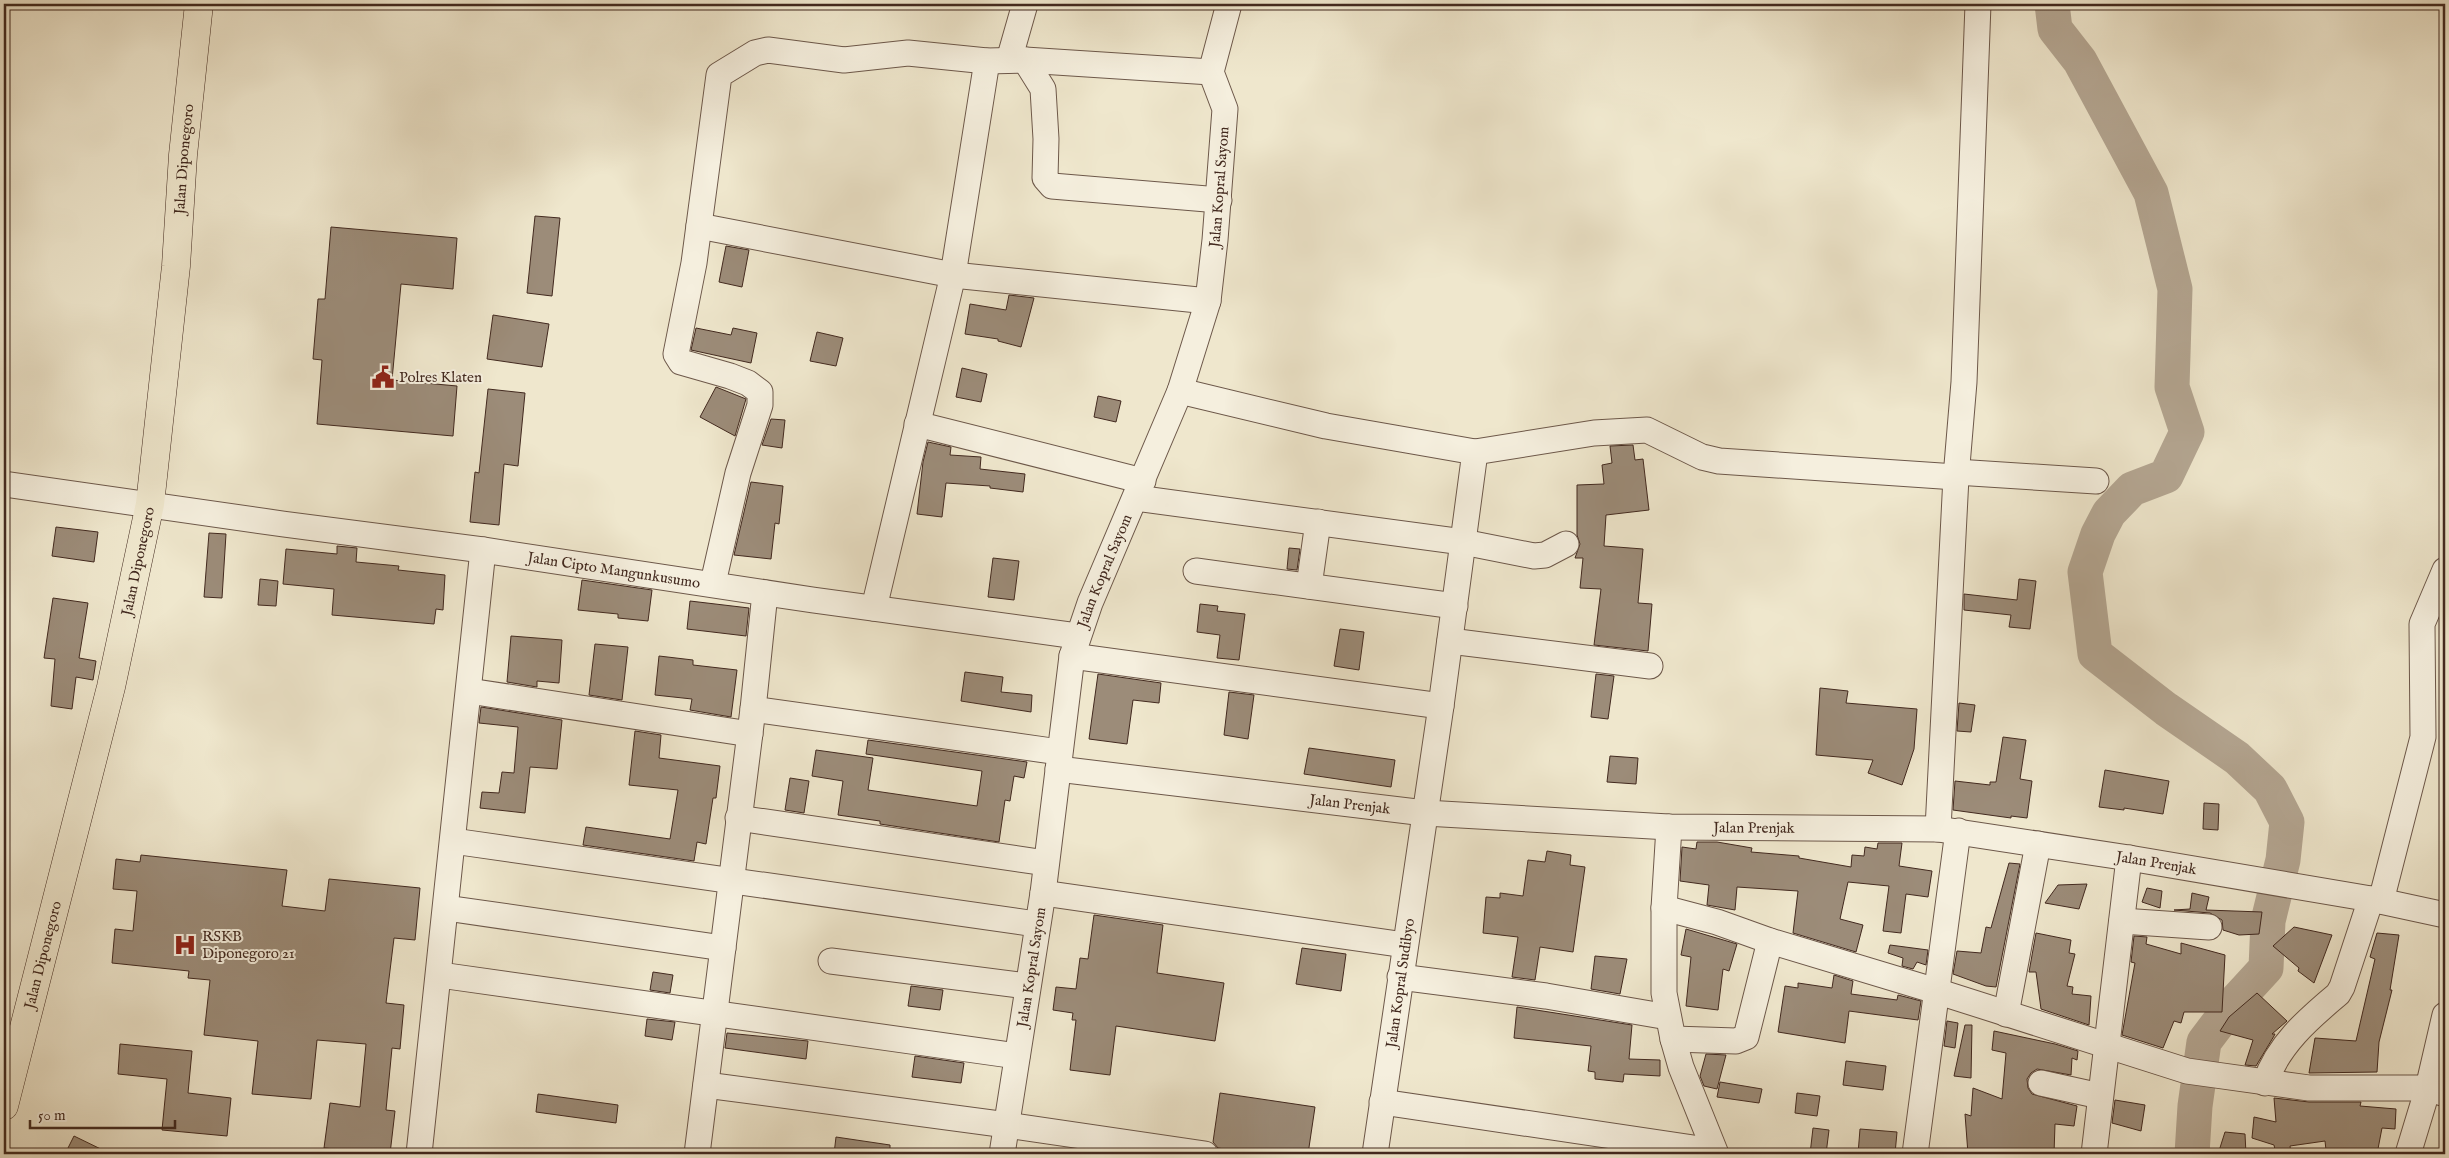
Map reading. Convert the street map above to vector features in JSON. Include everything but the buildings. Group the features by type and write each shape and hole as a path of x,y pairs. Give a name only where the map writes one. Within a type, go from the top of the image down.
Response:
{"highway":[{"name":"Jalan Diponegoro","path":"4,1106 111,687 150,504 176,266 184,155 199,4"}],"street":[{"path":"874,608 953,275 1007,60 1025,4"},
{"path":"713,583 738,473 760,405 760,392 739,380 686,364 677,359 679,336 687,304 699,226 719,75 755,53 768,50 844,60 908,53 1211,72 1229,4"},
{"path":"1915,1154 1936,990 1948,830 1956,474 1964,382 1978,4"},
{"path":"1007,60 1043,89 1046,178 1052,186 1219,200"},
{"name":"Jalan Kopral Sayom","path":"1002,1154 1036,924 1043,893 1058,760 1075,646 1180,391 1208,301 1219,200 1225,108 1211,72"},
{"path":"699,226 953,275 1208,301"},
{"path":"1180,391 1326,426 1475,452 1594,433 1647,430 1702,457 1719,461 2096,482"},
{"path":"917,424 1139,489 1318,522 1463,542 1534,556 1545,555 1566,544"},
{"name":"Jalan Kopral Sudibyo","path":"1375,1154 1441,706 1475,452"},
{"name":"Jalan Cipto Mangunkusumo","path":"4,484 713,583 766,593 874,608 1075,646 1441,706"},
{"path":"1309,586 1318,522"},
{"path":"419,1154 440,975 452,841 484,550"},
{"path":"2265,1083 2275,1059 2288,1041 2338,994 2376,900 2423,737 2422,624 2445,570"},
{"path":"1196,571 1455,606"},
{"path":"697,1154 766,593"},
{"path":"1450,641 1650,666"},
{"path":"470,691 750,734"},
{"name":"Jalan Prenjak","path":"753,709 1058,760 1425,813 1669,828 1948,830 2303,887 2445,915"},
{"path":"738,818 1046,863"},
{"path":"1382,1102 1710,1149 1670,1028 1664,993 1664,908 1669,828"},
{"path":"452,841 1036,924"},
{"path":"2006,1014 2038,844"},
{"path":"2094,1154 2129,858"},
{"path":"1043,893 1405,945"},
{"path":"446,908 723,948"},
{"path":"1664,908 1717,922 1770,941 1936,990 2187,1071 2309,1088 2437,1091"},
{"path":"2122,921 2209,927"},
{"path":"1400,977 1546,996 1670,1028 1736,1041 1746,1037 1770,941"},
{"path":"831,962 1027,986"},
{"path":"440,975 1017,1056"},
{"path":"2408,1154 2437,1091 2445,1014"},
{"path":"2041,1083 2100,1096"},
{"path":"706,1085 1007,1124 1205,1154"}],"waterway":[{"path":"2052,4 2055,29 2080,61 2151,193 2175,289 2172,387 2187,432 2166,476 2132,489 2109,513 2098,534 2085,572 2095,654 2166,709 2237,758 2270,789 2287,822 2283,860 2268,921 2266,968 2232,1005 2204,1042 2195,1106 2192,1154"}],"place":[{"name":"Polres Klaten","path":"383,377"},
{"name":"RSKB Diponegoro 21","path":"185,945"}]}
